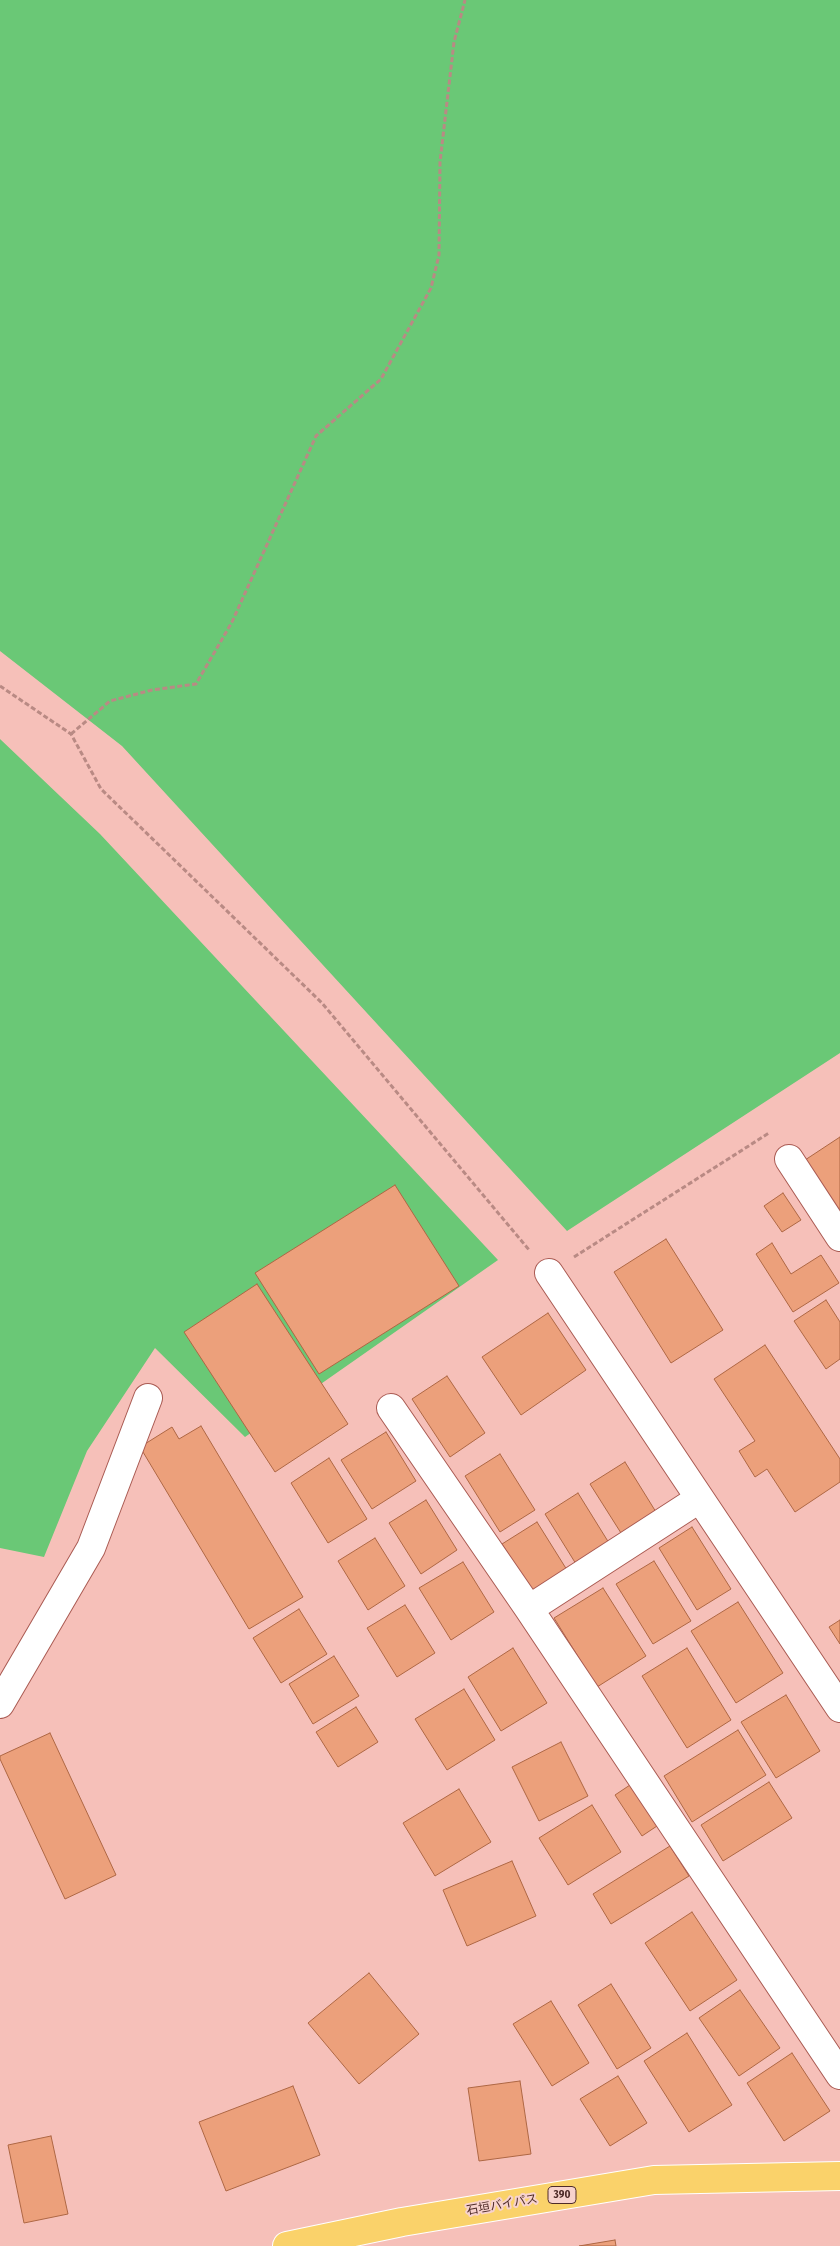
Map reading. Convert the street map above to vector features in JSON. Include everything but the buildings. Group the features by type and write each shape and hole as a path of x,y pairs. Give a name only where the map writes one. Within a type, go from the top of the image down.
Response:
{"highway":[{"name":"石垣バイパス","path":"287,2246 402,2222 654,2180 840,2176"}],"street":[{"path":"789,1159 840,1237"},
{"path":"549,1273 840,1708"},
{"path":"0,1704 91,1548 148,1398"},
{"path":"391,1408 529,1609 840,2075"},
{"path":"529,1609 699,1499"}],"path":[{"path":"71,734 110,702 152,690 196,684 232,622 316,436 381,379 431,288 439,255 440,162 454,42 465,0"},
{"path":"0,686 71,734 101,789 322,1003 445,1153 549,1273 772,1131 789,1159"}],"green space":[{"path":"0,0 840,0 840,1053 567,1231 122,746 0,651"},
{"path":"0,739 100,834 498,1260 245,1437 155,1348 87,1451 44,1557 0,1548"}]}
